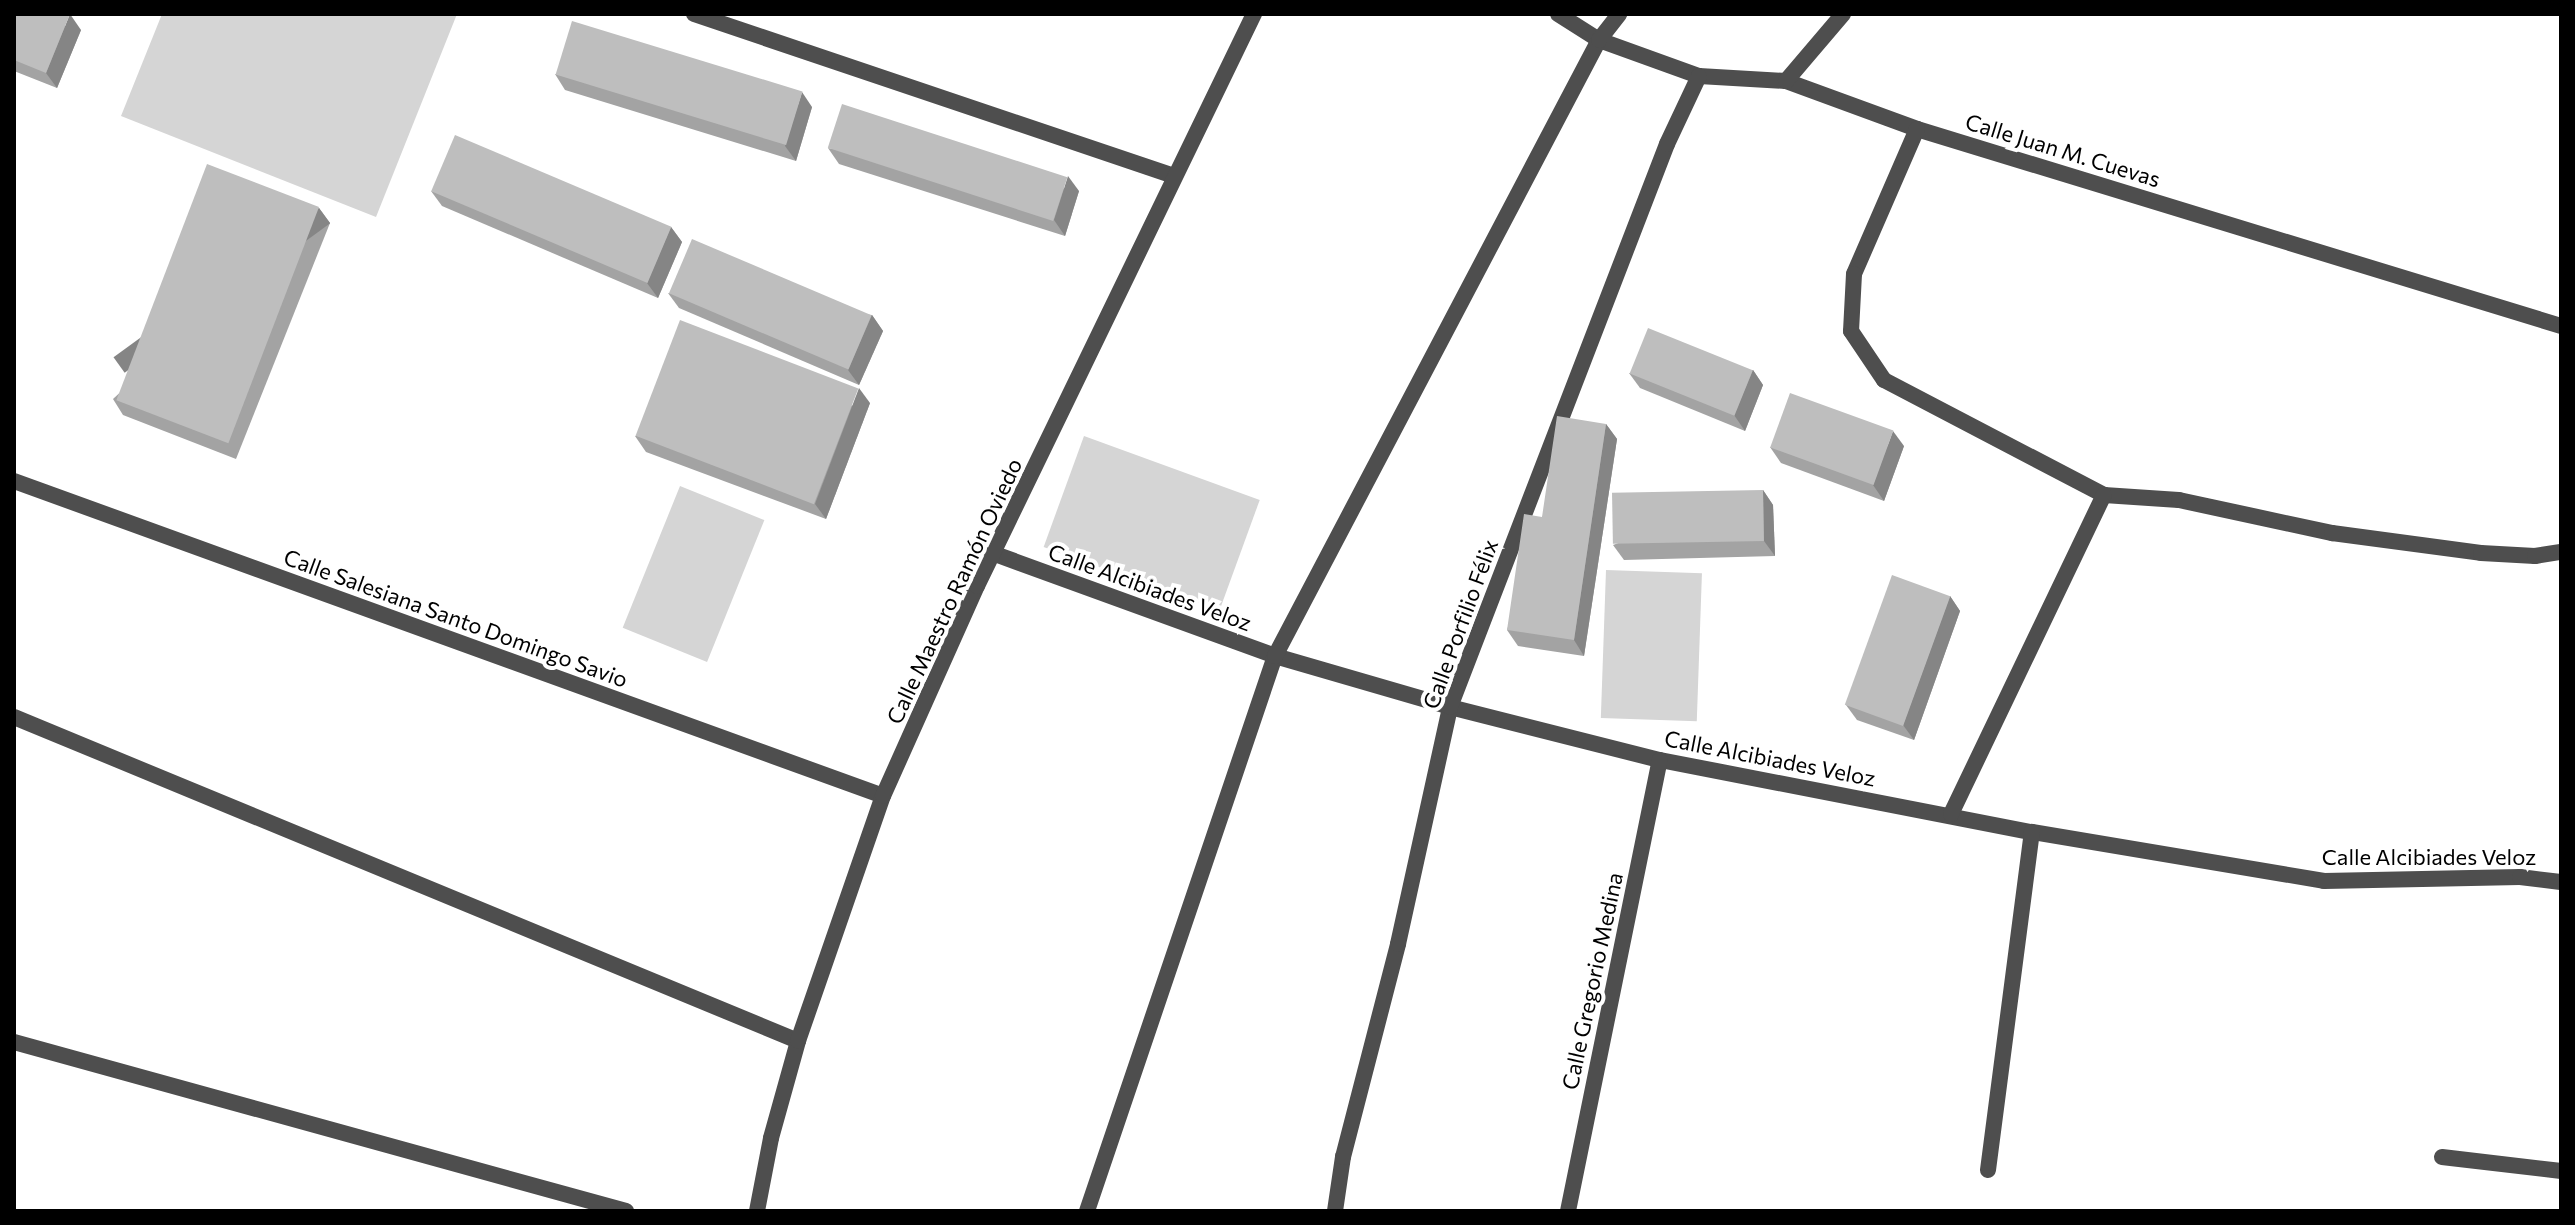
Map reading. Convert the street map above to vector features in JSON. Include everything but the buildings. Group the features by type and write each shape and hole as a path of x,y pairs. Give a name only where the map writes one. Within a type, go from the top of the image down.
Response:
{"street":[{"path":"694,14 1174,176"},
{"name":"Calle Maestro Ramón Oviedo","path":"757,1211 771,1138 798,1041 883,796 1174,176 1254,14"},
{"name":"Calle Juan M. Cuevas","path":"1558,14 1599,40 1699,76 1786,81 1917,129 2561,326"},
{"path":"1087,1211 1275,656 1599,40 1619,14"},
{"path":"1786,81 1843,14"},
{"name":"Calle Porfilio Félix","path":"1335,1211 1343,1157 1398,944 1450,707 1667,144 1699,76"},
{"path":"1917,129 1854,274 1851,331 1884,380 2104,495 2179,500 2332,533 2481,553 2535,556 2561,552"},
{"name":"Calle Salesiana Santo Domingo Savio","path":"14,481 883,796"},
{"path":"1951,814 2104,495"},
{"name":"Calle Alcibiades Veloz","path":"995,554 1275,656 1450,707 1660,760 2032,832 2324,881 2520,877 2561,882"},
{"path":"14,717 798,1041"},
{"name":"Calle Gregorio Medina","path":"1568,1211 1660,760"},
{"path":"1988,1170 2032,832"},
{"path":"14,1042 626,1211"},
{"path":"2442,1157 2561,1171"}],"shaded area":[{"path":"162,14 457,14 376,217 121,116"},
{"path":"1084,436 1260,500 1219,611 1044,547"},
{"path":"680,486 764,520 707,662 623,628"},
{"path":"1606,570 1702,573 1697,721 1601,718"}]}
